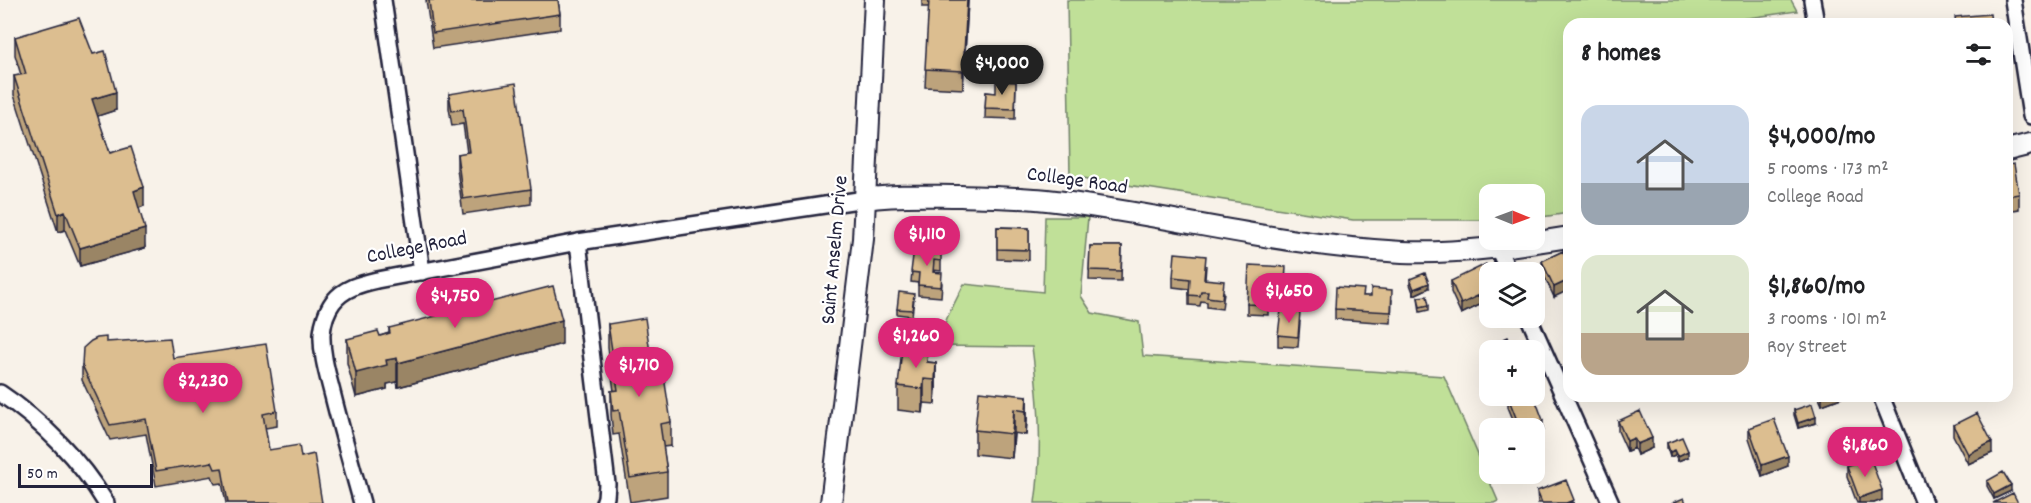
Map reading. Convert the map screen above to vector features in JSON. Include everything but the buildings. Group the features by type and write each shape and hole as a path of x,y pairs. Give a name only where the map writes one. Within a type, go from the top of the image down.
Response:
{"street":[{"path":"382,0 422,272"},
{"name":"Saint Anselm Drive","path":"831,503 859,272 875,0"},
{"path":"1812,0 1815,18"},
{"path":"2013,0 2031,116"},
{"path":"2013,148 2031,144"},
{"name":"College Road","path":"363,503 323,352 322,331 332,303 343,292 358,285 578,242 889,195 1025,198 1359,248 1431,252 1479,249"},
{"name":"College Road","path":"1545,241 1563,238"},
{"path":"578,242 607,484 604,503"},
{"path":"1533,328 1563,395"},
{"path":"0,393 45,429 83,471 106,503"},
{"path":"1566,402 1611,503"},
{"path":"1883,402 1924,503"}],"green space":[{"path":"1067,0 1791,0 1797,11 1748,18 1563,18 1563,214 1545,217 1545,184 1479,184 1479,220 1353,220 1070,176"},
{"path":"1045,217 1088,217 1081,296 1092,313 1139,322 1143,356 1444,376 1479,457 1479,484 1491,484 1498,501 1494,503 1035,503 1039,463 1039,425 1032,347 937,346 947,318 964,284 1043,292"}]}
